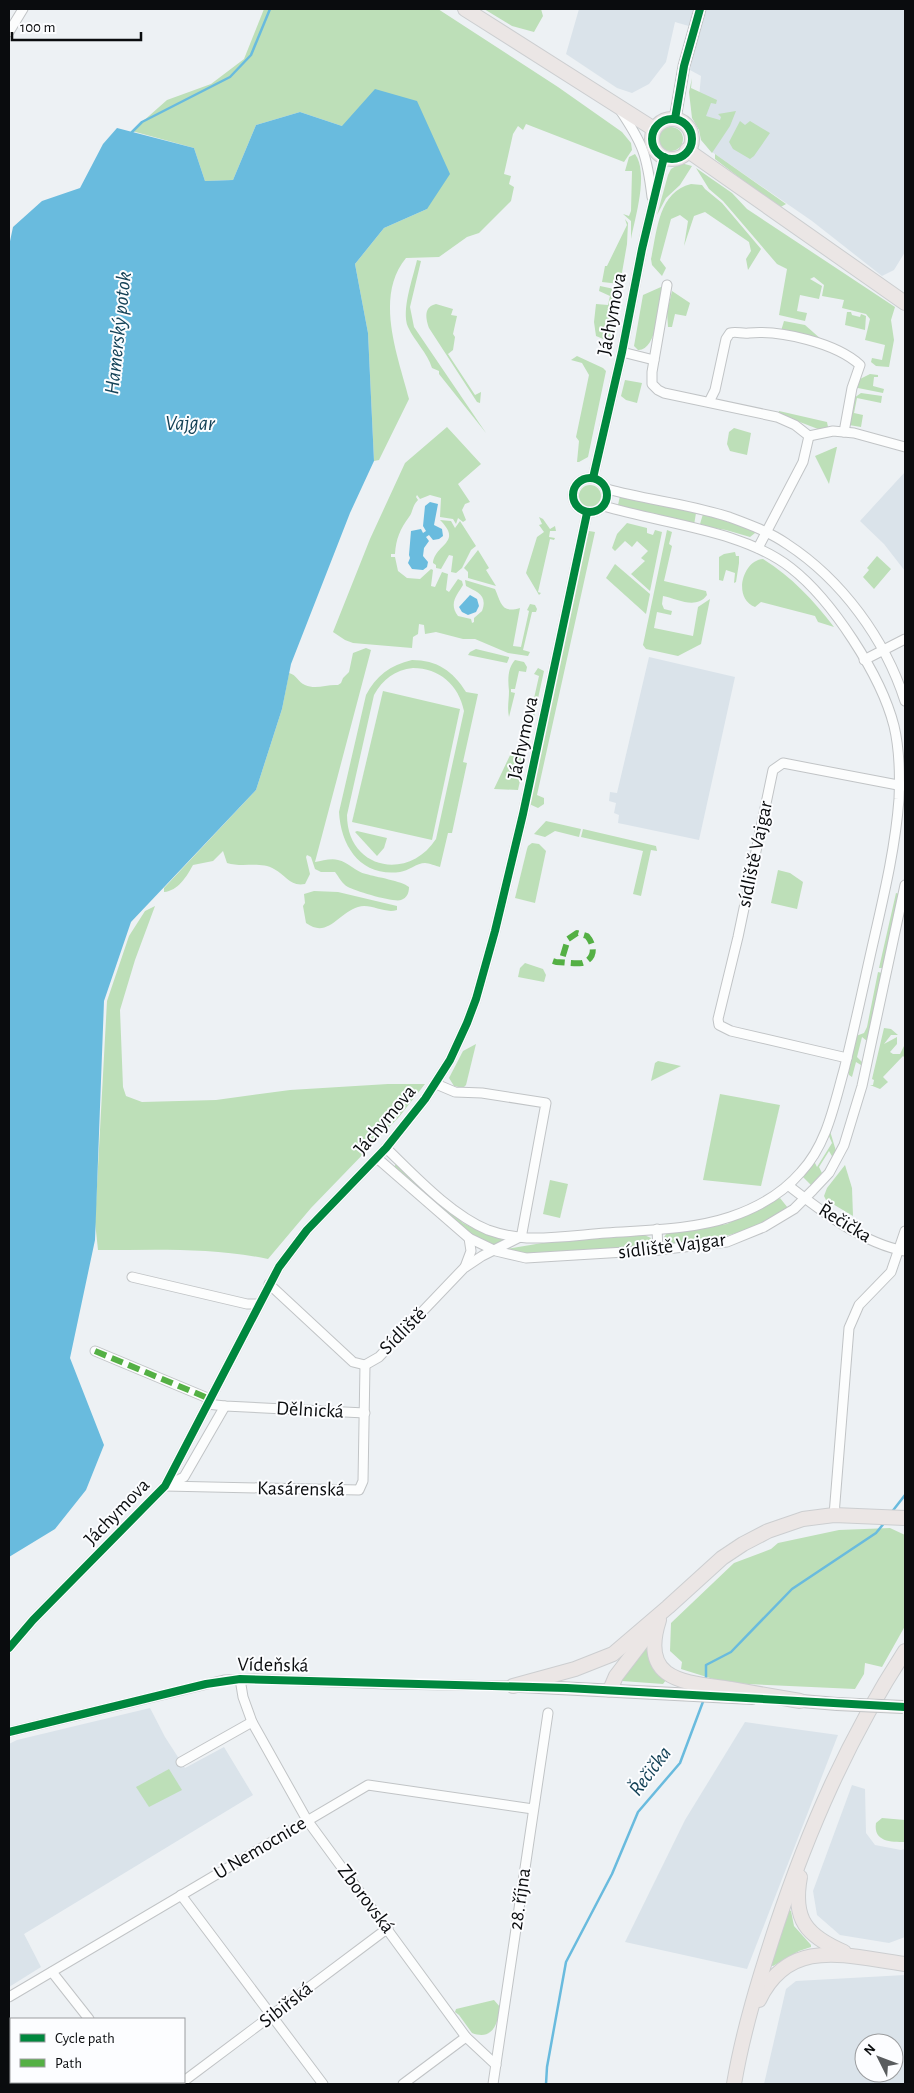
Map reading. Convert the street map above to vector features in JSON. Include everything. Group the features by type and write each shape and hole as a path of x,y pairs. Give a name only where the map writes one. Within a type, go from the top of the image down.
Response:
{"main road":[{"path":"464,9 654,129"},
{"path":"675,119 685,124 691,134 691,140 688,150 677,158 664,157 653,145 652,134 654,129 666,120 675,119"},
{"path":"688,150 905,303"},
{"path":"513,1686 575,1669 613,1654 712,1566 743,1544 780,1526 803,1519 834,1515 866,1515 901,1520"},
{"path":"610,1690 616,1676 668,1607"},
{"path":"659,1620 654,1644 656,1659 661,1667 672,1676 692,1684 800,1701"},
{"path":"734,2084 762,1970 805,1848 845,1754 884,1684 905,1651"},
{"path":"610,1690 607,1670 613,1654"},
{"path":"513,1686 904,1707"},
{"path":"805,1848 797,1893 802,1920 816,1938 850,1955"},
{"path":"746,2030 771,1979 786,1966 817,1955 850,1955 905,1964"}],"street":[{"path":"9,32 23,9"},
{"path":"675,119 684,66 700,9"},
{"path":"617,105 642,145 649,171 652,202"},
{"name":"Jáchymova","path":"593,478 622,352 652,202 664,157"},
{"path":"667,285 654,360 652,384 658,390 689,399 777,417 795,425 809,436 834,431 844,432 905,447"},
{"path":"709,402 715,390 726,339 730,333 785,334 818,343 854,360 860,366 852,388 844,432"},
{"path":"622,352 654,360"},
{"path":"758,548 803,462 809,436"},
{"path":"607,489 607,500 604,506 594,512 587,513 576,506 573,493 579,482 593,478 601,482 607,489 729,517 765,532 793,548 826,576 885,650 905,701"},
{"name":"sídliště Vajgar","path":"386,1148 458,1214 489,1230 520,1237 657,1229 727,1218 761,1205 789,1186 804,1169 821,1142 832,1116 848,1058 893,850 902,786 894,728 882,694 848,632 813,588 776,557 758,548 697,529 604,506"},
{"name":"Jáchymova","path":"9,1648 33,1620 165,1486 258,1304 279,1267 307,1230 386,1148 436,1084 467,1023 496,930 587,513"},
{"path":"864,660 905,639"},
{"name":"sídliště Vajgar","path":"848,1058 731,1031 719,1025 718,1019 738,937 773,770 783,762 902,786"},
{"name":"sídliště Vajgar","path":"377,1158 469,1238 496,1251 526,1258 658,1250 727,1242 764,1227 794,1209 829,1172 840,1154 862,1086 905,885"},
{"path":"436,1084 455,1092 482,1093 546,1103 520,1237"},
{"name":"Řečička","path":"789,1186 862,1235 882,1244 903,1250"},
{"path":"657,1229 658,1250"},
{"path":"834,1515 849,1328 859,1305 891,1272 903,1250 905,1231"},
{"name":"Sídliště","path":"269,1284 353,1362 365,1365 379,1357 464,1268 482,1256 496,1251 520,1237"},
{"path":"464,1268 470,1251 469,1238"},
{"path":"132,1277 248,1304 258,1304"},
{"name":"Dělnická","path":"95,1351 208,1401 225,1406 365,1413 365,1365"},
{"path":"165,1486 184,1477 225,1406"},
{"name":"Kasárenská","path":"165,1486 360,1490 363,1481 365,1413"},
{"name":"Vídeňská","path":"9,1732 206,1684 240,1679 513,1686"},
{"name":"Zborovská","path":"240,1679 243,1697 252,1722 307,1820 388,1928 466,2037 496,2065"},
{"name":"28. října","path":"493,2084 548,1713"},
{"path":"181,1762 252,1722"},
{"name":"U Nemocnice","path":"9,1997 368,1785 533,1808"},
{"path":"181,1896 324,2084"},
{"name":"Sibiřská","path":"185,2080 388,1928"},
{"path":"52,1972 88,2018"},
{"path":"403,2084 466,2037"}],"shaded area":[{"path":"579,9 905,9 905,252 894,270 882,276 812,221 712,152 697,119 701,76 690,70 699,29 675,22 666,62 649,84 632,93 617,88 566,54"},
{"path":"905,472 905,571 884,544 860,521"},
{"path":"649,657 735,677 699,840 618,823 619,815 614,813 616,803 609,801 610,792 617,793"},
{"path":"150,1708 165,1737 185,1768 224,1747 253,1795 24,1934 41,1967 9,1987 9,1744 17,1740"},
{"path":"745,1722 838,1735 747,1969 625,1942 685,1820"},
{"path":"852,1785 865,1789 866,1833 875,1845 901,1850 905,1849 905,1937 889,1943 840,1935 817,1915 813,1891"},
{"path":"905,1975 905,2084 764,2084 786,1989 796,1981"}],"green space":[{"path":"264,9 438,9 558,87 622,132 631,143 632,150 624,162 526,124 523,130 518,126 513,134 504,174 511,176 509,184 514,187 511,201 479,233 467,237 439,257 406,258 396,273 391,290 390,308 391,327 409,399 379,460 374,461 368,333 355,264 384,228 427,209 342,126 300,112 256,125 233,180 205,181 194,148 132,131 167,100 211,84 244,59"},
{"path":"484,9 541,9 543,16 534,32 512,26"},
{"path":"692,78 691,88 717,100 716,104 711,103 706,116 720,120 721,117 718,114 736,111 730,126 712,153 701,140 699,130 692,118 689,92"},
{"path":"740,121 745,125 750,121 770,133 750,159 733,149 729,142"},
{"path":"671,127 676,128 682,134 682,144 676,150 671,151 666,150 660,144 659,139 660,134 666,128"},
{"path":"635,154 641,172 641,184 631,239 631,221 623,214 629,216 631,211 632,171 625,171 629,157"},
{"path":"715,154 786,204 779,208 715,159"},
{"path":"681,163 692,166 680,185 666,198 657,215 668,175 671,169"},
{"path":"696,168 732,193 747,209 895,307 891,320 894,340 889,367 876,366 871,362 872,358 882,360 885,345 865,340 870,319 866,314 842,308 844,300 822,296 824,285 814,277 810,279 822,286 819,299 800,295 797,311 807,313 805,321 779,315 787,269 777,264 723,201 709,189"},
{"path":"691,184 702,185 722,203 761,249 748,270 746,259 751,251 749,242 705,212 694,216 684,246 688,221 680,215 671,219 660,260 666,268 662,276 652,265 651,259 658,226 665,204 680,188"},
{"path":"625,219 628,223 627,244 620,284 602,282 605,266 607,266 627,225"},
{"path":"417,260 421,261 410,307 414,327 486,433 439,374 439,371 432,368 408,327 406,320 407,303"},
{"path":"600,286 619,290 613,306 616,307 615,331 613,339 608,341 596,336 594,322 596,304 608,305 610,296 599,291"},
{"path":"661,287 663,288 653,335 644,348 638,350 634,346 643,295"},
{"path":"672,291 690,303 686,316 675,314 672,327 668,327 667,312"},
{"path":"436,304 453,309 451,315 457,316 453,334 455,337 453,350 448,354 475,395 481,392 480,403 477,402 429,328 426,317 427,311"},
{"path":"847,312 860,317 861,314 866,316 865,330 845,325"},
{"path":"784,321 805,325 822,340 781,331"},
{"path":"577,356 606,371 588,457 579,462 577,462 579,441 576,437 589,375 582,363 571,360"},
{"path":"870,374 878,375 878,377 874,377 873,386 884,389 883,393 858,388 857,385 860,379"},
{"path":"625,380 642,383 637,403 626,400 621,396"},
{"path":"861,393 882,396 881,403 857,398 854,413 863,415 861,427 849,425 854,398"},
{"path":"779,411 827,422 828,427 818,429 779,414"},
{"path":"447,427 481,464 458,484 470,502 465,504 462,510 466,520 463,522 458,518 456,524 453,519 440,517 441,498 430,495 420,499 417,495 418,500 401,530 397,539 395,554 391,554 391,557 395,557 398,571 407,578 420,579 431,569 433,570 431,586 435,587 442,572 448,574 446,590 449,592 458,579 462,581 463,585 455,599 454,607 458,616 471,619 472,623 474,618 482,611 484,601 474,590 466,586 465,580 495,589 505,608 520,608 513,646 521,647 529,611 527,610 530,604 535,605 537,609 536,612 532,612 523,650 530,652 528,656 508,653 475,639 463,639 436,632 425,634 424,625 419,624 418,634 413,637 412,648 353,643 333,632 370,539 405,463"},
{"path":"734,428 751,433 747,455 730,451 727,444 729,432"},
{"path":"837,447 829,484 815,456"},
{"path":"590,485 598,488 601,496 598,504 590,507 582,504 579,496 582,488"},
{"path":"620,496 696,513 694,525 642,513 618,505"},
{"path":"703,514 730,521 754,530 755,533 750,537 702,526 700,524"},
{"path":"539,517 543,519 550,529 555,526 556,531 550,531 549,537 555,538 554,540 550,539 538,592 541,593 539,595 526,573 537,537 544,532 539,525 542,524"},
{"path":"440,520 451,521 455,528 460,521 476,546 471,550 462,568 456,573 451,572 453,556 449,555 441,569 436,568 436,565 433,563 435,556 449,538 446,528"},
{"path":"627,523 647,528 647,533 653,535 655,530 662,532 650,591 631,574 645,561 641,558 648,551 637,541 632,547 625,541 615,551 612,548 617,534"},
{"path":"667,530 672,532 669,544 672,546 664,581 706,591 707,595 698,602 692,603 663,596 662,604 664,609 672,611 671,615 657,612 654,628 693,636 698,607 710,599 701,644 678,656 646,649 643,645"},
{"path":"589,531 595,532 537,795 544,798 544,804 538,808 527,803"},
{"path":"478,550 489,568 486,570 496,586 468,578 468,572 464,568"},
{"path":"735,552 736,556 739,556 736,582 734,583 735,573 726,570 723,581 719,580 719,557"},
{"path":"877,556 891,569 874,589 863,577 869,570 867,568"},
{"path":"763,559 783,573 801,590 834,627 818,622 815,616 761,602 755,607 748,602 742,588 743,580 750,566 756,561"},
{"path":"615,564 650,594 646,614 606,578"},
{"path":"366,648 371,650 315,862 329,859 338,860 362,873 401,883 409,887 406,897 401,900 391,900 352,889 344,884 335,872 321,872 315,869 311,857 307,855 310,874 305,884 296,884 278,871 263,865 227,863 223,851 213,861 193,865 178,886 164,892 164,888 256,790 282,709 289,673 294,675 303,684 309,686 338,685 349,672 353,653"},
{"path":"476,649 509,658 507,663 468,655"},
{"path":"412,660 429,662 444,668 456,678 466,692 478,694 463,762 467,763 452,833 448,833 440,867 425,863 400,872 386,872 374,870 356,857 344,837 339,812 366,695 374,682 384,672","holes":["413,668 439,675 453,686 458,693 464,711 436,839 424,853 410,861 396,865 381,863 368,858 357,848 350,833 347,815 374,695 381,684 395,673"]},
{"path":"515,660 524,662 527,667 526,672 519,671 515,689 511,689 511,692 515,693 509,717 508,683 511,667"},
{"path":"538,668 544,671 518,790 494,789 512,751 522,752 539,676 534,674"},
{"path":"383,691 460,709 432,840 352,822"},
{"path":"546,821 581,829 579,837 555,831 545,837 534,834"},
{"path":"583,829 656,846 657,851 651,850 641,896 633,894 643,851 581,837"},
{"path":"355,832 387,838 384,848 377,856"},
{"path":"532,843 539,844 546,851 535,903 515,898 527,849"},
{"path":"778,870 790,873 803,882 797,909 771,903"},
{"path":"314,891 338,892 397,906 397,910 387,911 368,906 358,907 327,927 314,927 306,923 303,906 305,903 304,894"},
{"path":"896,893 899,894 883,968 879,968"},
{"path":"155,906 135,960 120,1010 123,1087 126,1096 142,1102 216,1100 290,1090 388,1084 425,1084 399,1117 311,1208 268,1259 205,1251 98,1250 95,1222 107,1001 129,936 145,911"},
{"path":"525,963 543,969 546,975 544,982 518,977 520,968"},
{"path":"878,972 882,973 867,1041 862,1037 857,1057 862,1062 861,1065 856,1062 852,1077 849,1075 848,1070 856,1036 864,1033 867,1027"},
{"path":"884,1028 891,1029 898,1035 891,1035 884,1044 897,1037 897,1044 890,1052 900,1054 905,1044 905,1058 903,1056 883,1077 888,1082 880,1089 870,1085 873,1085 874,1080 872,1079"},
{"path":"476,1044 466,1085 463,1088 454,1086 449,1078 463,1051"},
{"path":"658,1061 681,1066 651,1081 655,1063"},
{"path":"720,1094 780,1105 761,1186 703,1180"},
{"path":"830,1131 836,1151 833,1158 829,1151 819,1167 822,1173 811,1185 802,1176 814,1161 817,1167 832,1143 828,1134"},
{"path":"396,1164 463,1223 503,1240 493,1245 467,1233 394,1167"},
{"path":"845,1165 852,1188 853,1216 826,1200 824,1196 827,1188"},
{"path":"550,1180 568,1184 560,1218 543,1214"},
{"path":"780,1198 788,1208 758,1225 729,1235 699,1241 666,1244 664,1242 664,1237 667,1233 727,1224"},
{"path":"642,1234 651,1238 652,1246 530,1254 510,1252 506,1249 548,1242"},
{"path":"890,1528 905,1535 905,1626 882,1667 865,1663 864,1674 855,1689 726,1683 681,1669 682,1662 670,1651 671,1623 734,1563 771,1549 778,1543 839,1530"},
{"path":"643,1648 649,1650 666,1680 663,1684 622,1681 621,1677"},
{"path":"169,1769 182,1790 149,1807 136,1787"},
{"path":"882,1818 905,1820 905,1842 884,1840 877,1834 876,1823"},
{"path":"788,1909 791,1911 794,1926 811,1947 799,1951 773,1966 769,1965"},
{"path":"494,2000 500,2007 498,2019 490,2033 485,2035 472,2033 455,2012 456,2009"}],"water":[{"name":"Vajgar","path":"375,89 417,101 450,174 427,209 384,228 355,264 368,333 374,461 350,513 291,664 282,709 256,790 131,922 104,1001 95,1240 70,1358 104,1445 86,1490 55,1529 9,1557 9,246 13,227 42,201 80,188 103,144 117,128 194,148 205,181 233,180 256,125 300,112 342,126"},
{"path":"430,502 438,504 434,525 442,529 443,536 433,540 429,535 426,537 429,541 424,548 423,556 428,562 427,567 423,570 412,569 408,563 410,558 411,531 421,529 423,533 426,531 423,526 425,506"},
{"path":"470,595 477,599 479,606 476,612 468,615 462,612 459,607"}],"waterway":[{"name":"Hamerský potok","path":"132,132 142,122 230,77 251,55 270,9"},
{"name":"Řečička","path":"891,1513 905,1495"},
{"name":"Řečička","path":"706,1681 706,1665 731,1652 792,1589 876,1533 885,1522"},
{"name":"Řečička","path":"546,2084 547,2067 566,1962 612,1874 638,1812 680,1763 704,1699"}],"marked path":[{"path":"553,961 556,962 576,963 587,961 593,951 592,943 587,936 577,933 568,939 561,962"},
{"path":"95,1351 210,1399"}],"cycle path":[{"path":"675,119 684,66 700,9"},
{"path":"672,119 686,125 692,139 686,153 672,159 658,153 652,139 658,125 672,119"},
{"path":"593,478 622,352 642,249 664,157"},
{"path":"590,478 597,479 602,483 606,488 607,495 606,502 602,507 597,511 590,512 583,511 578,507 574,502 573,495 574,488 578,483 583,479 590,478"},
{"path":"9,1648 33,1620 165,1486 279,1267 307,1230 386,1148 425,1099 450,1060 476,999 495,931 523,814 587,513"},
{"path":"9,1732 206,1684 240,1679 567,1688 905,1707"}]}
